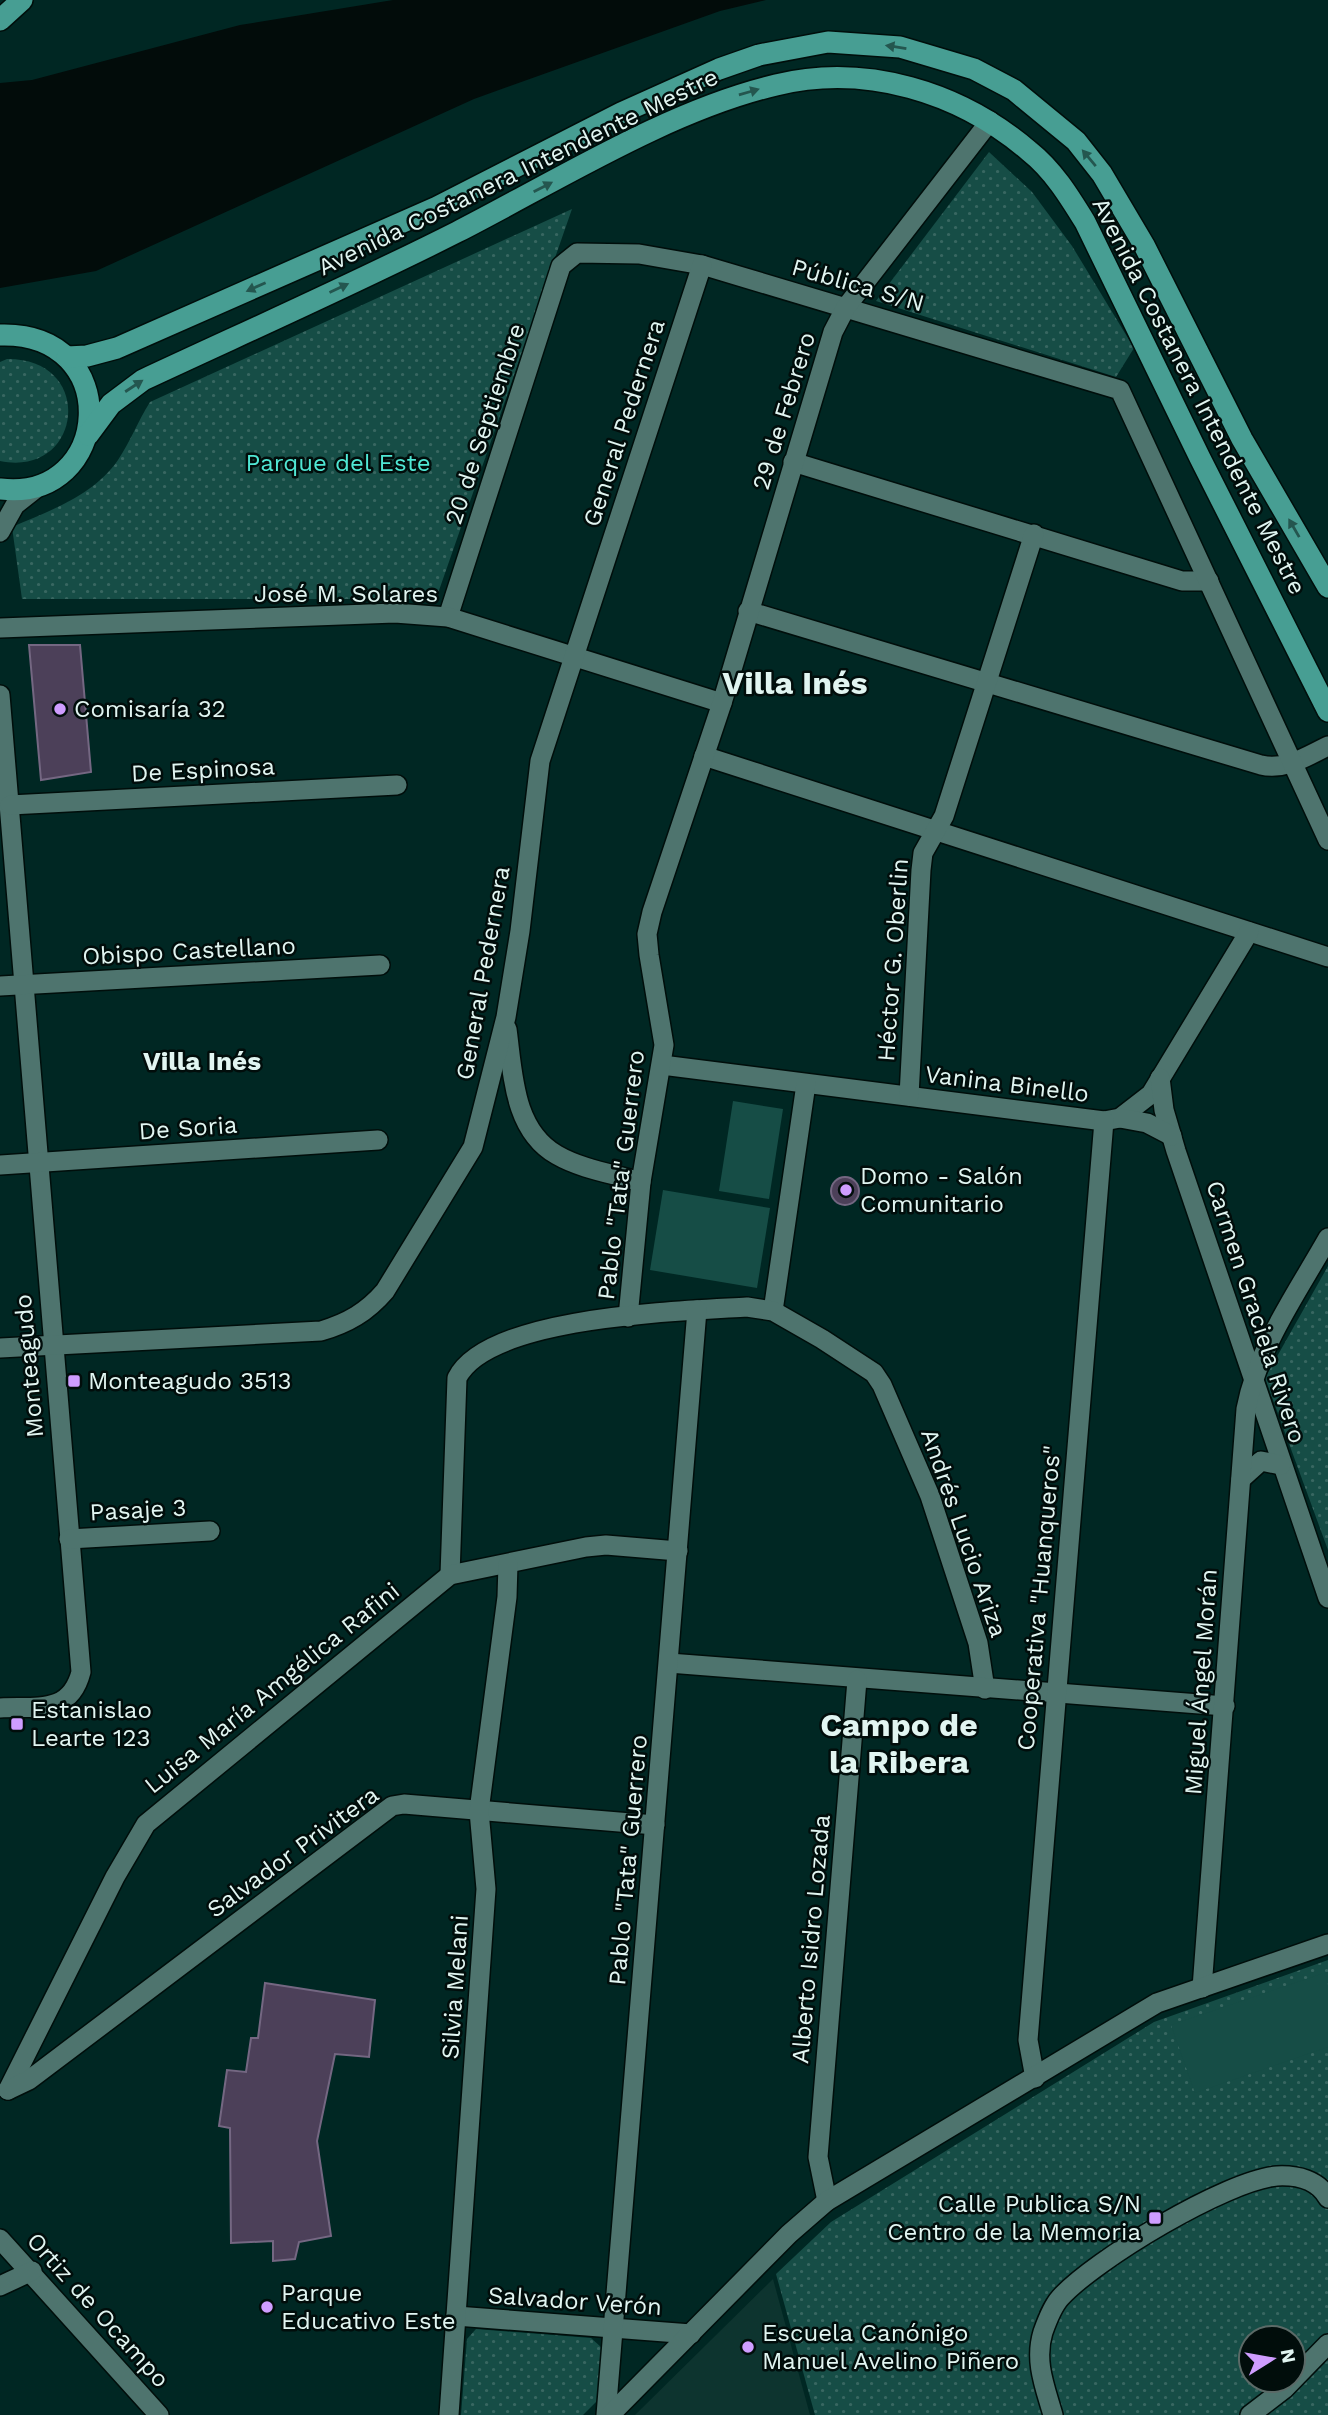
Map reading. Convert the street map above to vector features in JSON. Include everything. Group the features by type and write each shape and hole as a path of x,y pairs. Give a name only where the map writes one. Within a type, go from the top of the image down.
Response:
{"main road":[{"path":"0,6 21,0"},
{"path":"0,20 21,0"},
{"name":"Avenida Costanera Intendente Mestre","path":"68,357 87,356 117,348 424,213 621,113 719,69 759,55 828,42 900,47 974,69 1014,90 1076,141 1102,174 1144,245 1242,439 1328,587"},
{"name":"Avenida Costanera Intendente Mestre","path":"39,486 61,475 77,457 88,435 111,404 143,380 445,238 617,149 739,95 779,84 829,79 877,80 937,95 990,121 1045,166 1085,222 1328,711"},
{"path":"0,335 22,335 47,342 68,357 80,373 88,393 91,414 88,435"},
{"path":"0,489 15,491 39,486"}],"street":[{"name":"29 de Febrero","path":"704,756 833,332 846,307 990,121"},
{"name":"Pública S/N","path":"577,253 639,254 702,265 1120,390 1209,581"},
{"name":"20 de Septiembre","path":"448,617 561,266 577,253"},
{"name":"General Pedernera","path":"0,1349 321,1331 346,1323 373,1306 385,1291 473,1147 506,1017 520,931 535,782 572,656 702,265"},
{"path":"793,462 1182,581 1209,581 1328,841"},
{"path":"0,532 15,506 39,486"},
{"name":"Héctor G. Oberlin","path":"909,1096 923,853 944,816 989,682 1034,534"},
{"path":"748,611 1269,767 1294,763 1328,746"},
{"name":"José M. Solares","path":"0,628 395,614 448,617 722,703"},
{"name":"Monteagudo","path":"0,695 80,1672 71,1696 58,1704 0,1708"},
{"path":"704,756 1328,957"},
{"name":"Pablo \"Tata\" Guerrero","path":"628,1317 640,1182 664,1045 648,934 652,912 704,756"},
{"name":"De Espinosa","path":"10,805 397,785"},
{"name":"Vanina Binello","path":"662,1065 1112,1120 1142,1104 1249,932"},
{"name":"Obispo Castellano","path":"0,986 380,965"},
{"path":"506,1017 515,1089 525,1121 539,1143 559,1157 640,1182"},
{"name":"Carmen Graciela Rivero","path":"1160,1078 1172,1136 1252,1380 1328,1598"},
{"path":"774,1311 806,1084"},
{"path":"1112,1120 1147,1123 1172,1136"},
{"name":"Cooperativa \"Huanqueros\"","path":"1035,2078 1028,2040 1055,1694 1112,1120"},
{"name":"De Soria","path":"0,1165 378,1140"},
{"path":"1252,1380 1262,1355 1328,1238"},
{"name":"Andrés Lucio Ariza","path":"450,1576 457,1378 465,1364 486,1350 534,1332 578,1322 747,1307 774,1311 860,1363 882,1385 930,1496 978,1643 985,1689"},
{"name":"Pablo \"Tata\" Guerrero","path":"608,2415 697,1310"},
{"name":"Miguel Ángel Morán","path":"1202,1988 1241,1479 1252,1380"},
{"path":"1241,1479 1261,1461 1281,1465"},
{"name":"Pasaje 3","path":"69,1539 210,1531"},
{"name":"Luisa María Amgélica Rafini","path":"4,2089 115,1877 146,1824 450,1576 606,1545 678,1551"},
{"name":"Silvia Melani","path":"449,2415 486,1889 479,1811 504,1624 508,1564"},
{"path":"669,1662 857,1680 1225,1706"},
{"name":"Alberto Isidro Lozada","path":"827,2201 818,2157 857,1680"},
{"name":"Salvador Privitera","path":"4,2089 29,2080 392,1806 404,1804 655,1825"},
{"path":"608,2415 798,2225 827,2201 1139,2013 1328,1944"},
{"path":"1053,2415 1039,2364 1039,2350 1051,2313 1071,2287 1184,2213 1234,2189 1274,2176 1294,2176 1310,2181 1324,2191 1328,2198"},
{"name":"Ortiz de Ocampo","path":"0,2239 32,2271 159,2415"},
{"path":"0,2286 32,2271"},
{"name":"Salvador Verón","path":"456,2316 691,2334"},
{"path":"1250,2415 1284,2389 1328,2344"}],"shaded area":[{"path":"393,0 766,0 720,11 474,99 96,271 0,288 0,83 32,80 240,25"},
{"name":"Escuela Canónigo Manuel Avelino Piñero","path":"773,2279 810,2415 635,2415"}],"green space":[{"path":"989,152 1032,192 1072,246 1134,348 1116,377 876,301"},
{"name":"Parque del Este","path":"572,209 436,599 22,599 12,527 70,501 108,473 150,402"},
{"path":"7,359 36,364 55,377 66,395 68,416 62,436 49,452 28,461 0,461 0,362"},
{"path":"733,1101 783,1109 769,1199 719,1191"},
{"path":"663,1190 770,1208 757,1288 650,1270"},
{"path":"1328,1266 1328,1550 1265,1378"},
{"path":"1328,1960 1328,2415 815,2415 776,2274 831,2222 1154,2022"},
{"path":"1324,1973 1328,1985 1328,2047 1195,2093 1171,2025"},
{"path":"476,2329 591,2338 602,2348 599,2399 583,2415 461,2415 467,2339"}],"building":[{"name":"Comisaría 32","path":"29,645 80,645 91,772 41,780"},
{"name":"Domo - Salón Comunitario","path":"845,1177 855,1181 859,1191 855,1201 845,1205 835,1201 831,1191 835,1181"},
{"path":"265,1983 375,2000 369,2057 335,2054 317,2141 331,2236 299,2242 295,2259 273,2261 273,2241 231,2243 230,2128 219,2126 227,2070 246,2072 251,2038 258,2038"}],"place":[{"name":"Comisaría 32","path":"60,709"},
{"name":"Domo - Salón Comunitario","path":"846,1190"},
{"name":"Monteagudo 3513","path":"74,1381"},
{"name":"Estanislao Learte 123","path":"17,1724"},
{"name":"Calle Publica S/N Centro de la Memoria","path":"1155,2218"},
{"name":"Parque Educativo Este","path":"267,2307"},
{"name":"Escuela Canónigo Manuel Avelino Piñero","path":"748,2347"}],"district":[{"name":"Villa Inés","path":"795,683"},
{"name":"Villa Inés","path":"202,1061"},
{"name":"Campo de la Ribera","path":"899,1744"}]}
